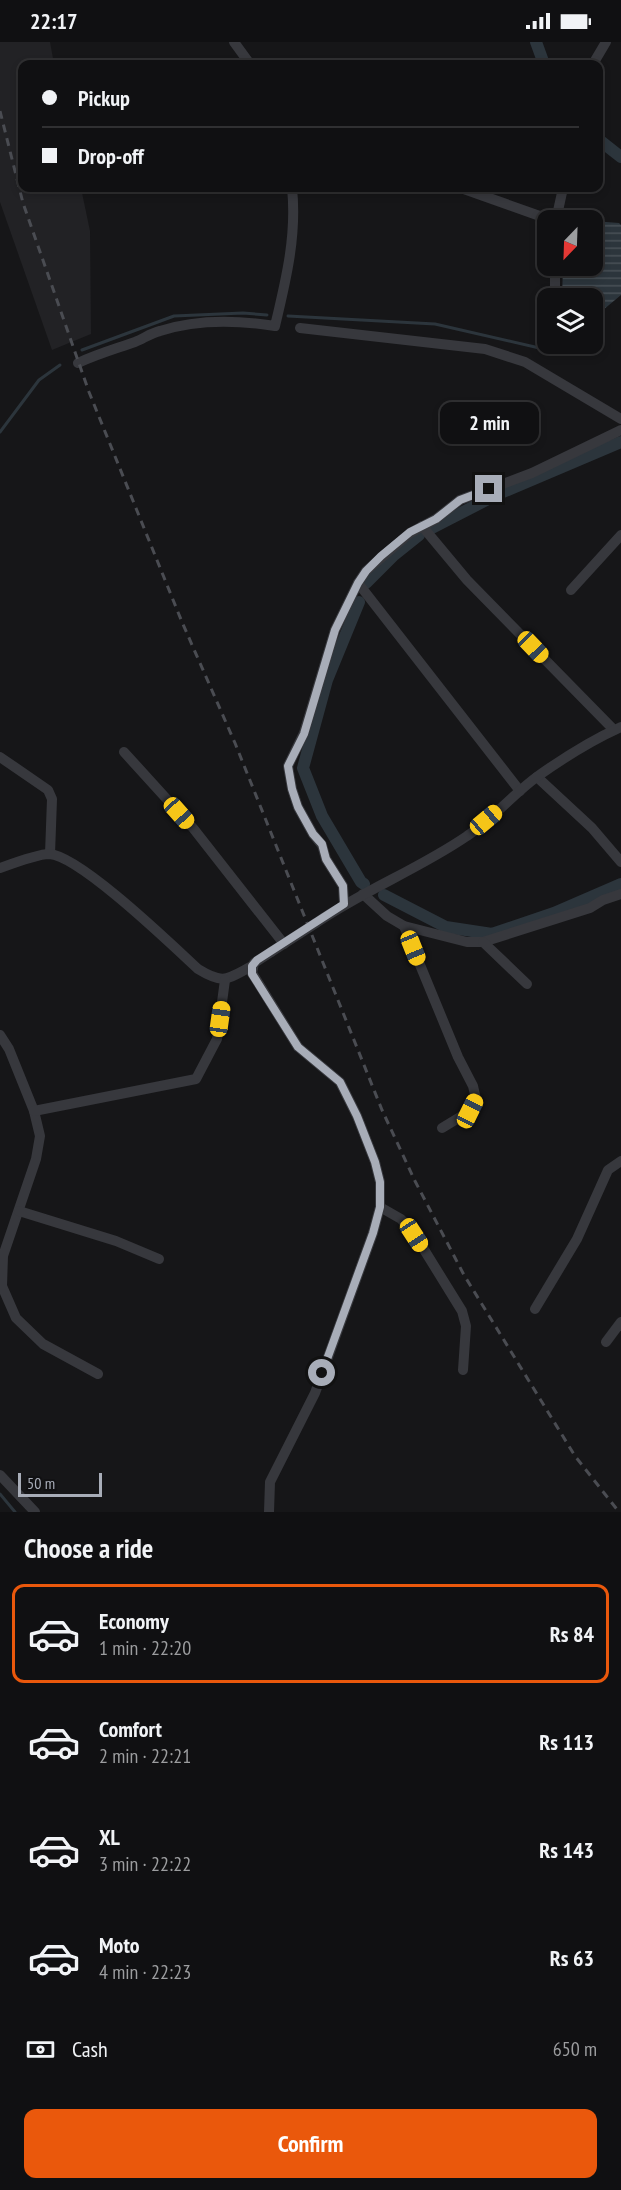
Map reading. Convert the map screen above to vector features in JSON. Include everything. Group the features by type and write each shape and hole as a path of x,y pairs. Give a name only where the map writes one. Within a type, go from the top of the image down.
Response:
{"street":[{"path":"234,42 247,60"},
{"path":"595,60 606,42"},
{"path":"78,363 160,330 208,322 241,321 275,326 292,244 295,211 293,192"},
{"path":"473,192 537,214"},
{"path":"557,210 562,192"},
{"path":"300,328 484,349 525,362 621,418"},
{"path":"344,904 343,886 326,859 322,844 313,834 298,807 288,766 304,734 335,630 358,583 381,556 410,532 436,519 460,500 532,473 621,430"},
{"path":"0,868 50,854 73,864 95,877 198,969 211,977 225,980 252,966 257,960 344,904 405,874 469,835 537,777 618,729 467,580 422,526"},
{"path":"571,590 621,535"},
{"path":"358,583 520,791"},
{"path":"124,752 193,828 284,944"},
{"path":"0,757 48,790 52,799 50,854"},
{"path":"537,777 592,828 621,862"},
{"path":"363,894 387,916 404,926 458,940 483,942 590,908 603,900 621,894"},
{"path":"404,926 458,1057 473,1086 476,1099 470,1111 442,1128"},
{"path":"483,942 527,984"},
{"path":"252,966 252,974 298,1047 340,1082 357,1116 375,1162 380,1182 380,1207 373,1233 315,1394 270,1482 269,1512"},
{"path":"34,1111 196,1079 217,1039 225,980"},
{"path":"0,1035 9,1049 34,1111 40,1136 36,1159 3,1256 2,1286 16,1318 43,1344 98,1374"},
{"path":"535,1309 577,1239 608,1170 621,1161"},
{"path":"380,1207 402,1219 427,1254 462,1311 466,1326 463,1370"},
{"path":"19,1211 116,1241 159,1259"},
{"path":"606,1342 621,1322"},
{"path":"0,1475 35,1512"}],"shaded area":[{"path":"0,42 50,42 53,60 18,60 18,192 82,192 90,231 91,334 52,350 0,202"},
{"path":"603,222 619,223 621,225 621,295 603,310 603,288 562,288 563,276 603,276"}],"waterway":[{"path":"536,42 543,60"},
{"path":"603,143 621,157"},
{"path":"82,350 174,316 243,313 267,315"},
{"path":"288,316 435,324 537,347"},
{"path":"0,432 39,380 60,365"},
{"path":"432,528 496,495 621,442"},
{"path":"366,583 394,555 419,535"},
{"path":"359,602 327,680 303,768 322,816 364,884"},
{"path":"384,895 446,927 492,934 554,913 621,884"},
{"path":"0,1494 15,1512"}],"railway":[{"path":"0,111 18,183"},
{"path":"20,192 89,392 182,622 235,743 382,1110 415,1181 464,1275 575,1456 619,1512"}],"route":[{"path":"322,1373 373,1233 380,1207 380,1182 375,1162 357,1116 340,1082 298,1047 252,974 252,966 257,960 344,904 343,886 326,859 322,844 313,834 298,807 288,766 304,734 335,630 366,571 410,532 436,519 460,500 489,489"}]}
